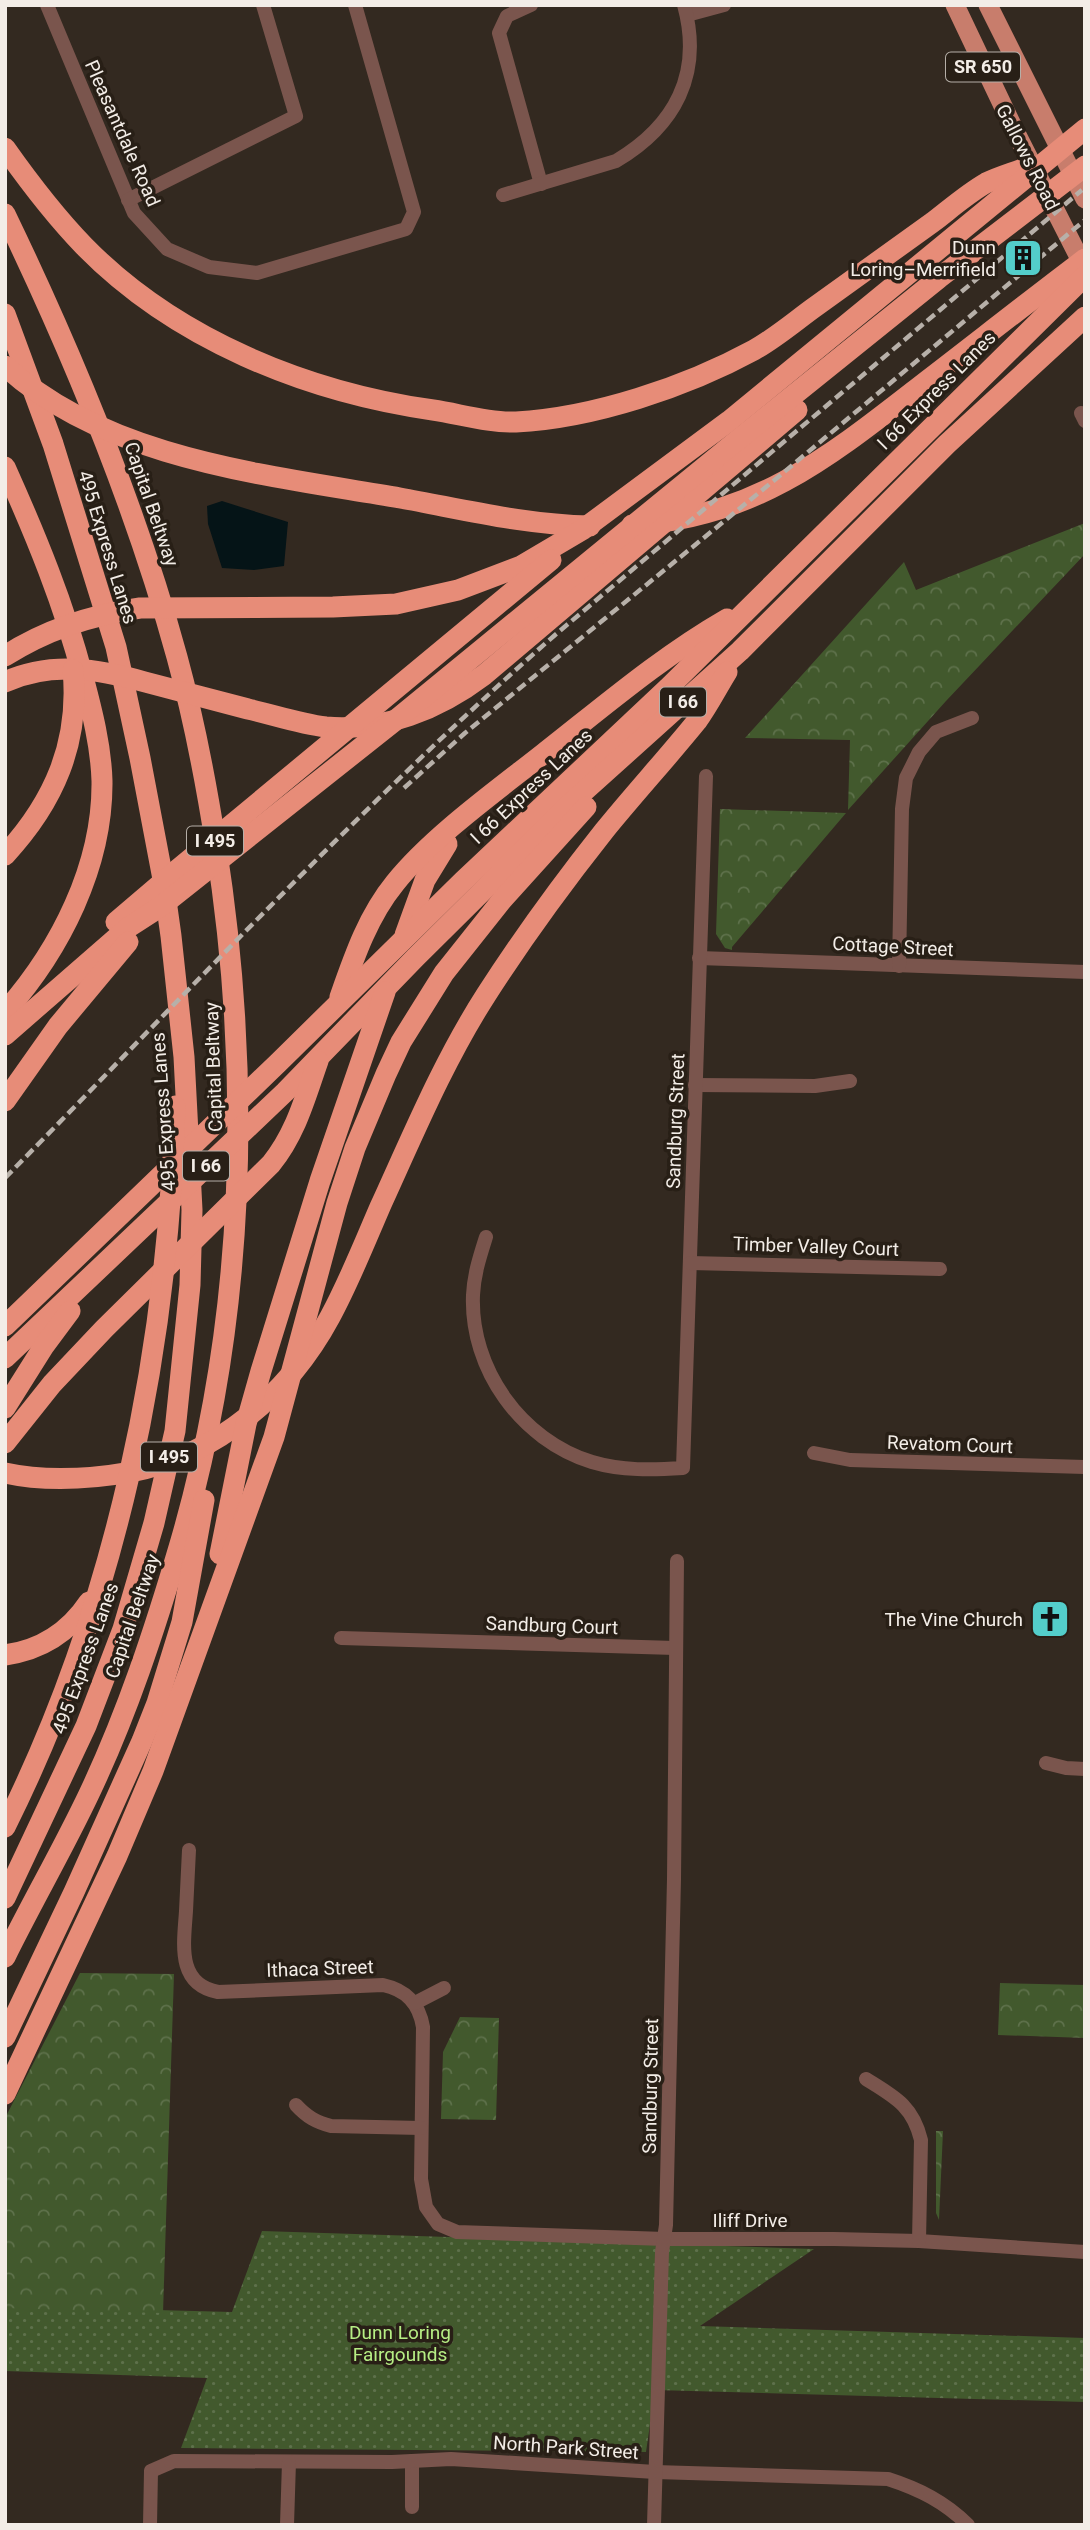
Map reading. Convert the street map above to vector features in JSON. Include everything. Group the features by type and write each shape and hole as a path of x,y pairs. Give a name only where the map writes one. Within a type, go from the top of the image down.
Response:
{"highway":[{"path":"5,656 50,631 113,612 140,608 206,606 365,606 426,599 499,576 554,547 729,421 1085,129"},
{"path":"5,148 84,246 150,303 190,328 268,365 343,391 417,408 512,422 541,419 618,403 712,372 758,348 986,183 1049,159"},
{"path":"5,1020 130,925 160,907 241,830 397,719 729,446 939,278 1085,166"},
{"name":"Capital Beltway","path":"5,214 90,401 136,525 178,659 208,794 229,936 238,1091 235,1220 220,1362 200,1470 186,1523 131,1692 90,1793 5,1957"},
{"path":"5,366 42,394 79,416 154,447 253,472 541,523 572,526 632,525 708,513 776,487 821,461 1085,259"},
{"name":"I 66 Express Lanes","path":"5,1326 463,881 668,688 1085,276"},
{"path":"5,682 51,669 99,670 326,727 351,727 410,716 443,702 478,680 518,648 587,586 893,329 939,278"},
{"name":"495 Express Lanes","path":"5,314 53,444 116,647 163,879 184,1057 192,1210 190,1284 175,1431 154,1523 123,1629 86,1726 5,1898"},
{"name":"I 66","path":"5,1358 285,1092 424,948 609,768 740,651 947,444 1085,317"},
{"path":"5,467 42,550 75,646 98,737 102,783 98,829 69,922 48,957 5,1012"},
{"path":"5,1035 631,493"},
{"path":"5,1443 52,1384 282,1150 300,1116 354,959 373,917 395,882 429,848 502,787 684,644 753,604"},
{"path":"5,855 34,820 65,763 73,727 74,683 62,606"},
{"path":"5,1472 60,1478 105,1476 139,1470 186,1454 235,1426 268,1400 302,1362 330,1318 439,1075 472,1016 507,962 603,832 699,718 740,651"},
{"path":"5,2094 122,1844 153,1771 274,1437 337,1203 355,1148 386,1074 401,1042 444,973 502,900 586,808 609,768"},
{"path":"200,1638 250,1411 338,1127 419,894 432,865 446,844 502,787"},
{"path":"5,1101 130,925"},
{"path":"5,1827 50,1729 76,1660 131,1467 145,1402 166,1244 173,1156 176,988"},
{"path":"5,1408 44,1346 106,1262"},
{"path":"5,2037 142,1741 171,1661 182,1622 199,1536 220,1362"},
{"path":"5,1655 21,1653 59,1635 75,1621 88,1604 102,1575"}],"main road":[{"name":"Gallows Road","path":"955,5 1085,269"},
{"name":"Gallows Road","path":"988,5 1085,199"}],"street":[{"name":"Pleasantdale Road","path":"47,5 134,213 167,249 209,267 257,273 406,229 414,212 355,5"},
{"path":"128,200 296,116 263,5"},
{"path":"531,5 507,16 499,33 541,184"},
{"path":"503,195 616,161 628,154 666,120 680,98 688,71 685,10 724,5"},
{"path":"899,966 902,809 906,778 919,752 936,732 972,718"},
{"name":"Sandburg Street","path":"486,1237 475,1273 474,1319 486,1366 513,1409 530,1427 550,1442 592,1462 617,1468 683,1468 706,776"},
{"name":"Cottage Street","path":"699,958 1085,972"},
{"path":"695,1084 815,1086 850,1081"},
{"name":"Timber Valley Court","path":"690,1263 940,1269"},
{"name":"Revatom Court","path":"814,1453 850,1460 1085,1467"},
{"path":"675,1648 677,1561"},
{"name":"Sandburg Court","path":"341,1638 675,1648"},
{"name":"Sandburg Street","path":"654,2525 674,1879 675,1648"},
{"path":"1046,1763 1085,1769"},
{"name":"Ithaca Street","path":"190,1850 184,1954 191,1977 200,1986 218,1992 383,1985 405,1993 415,2003"},
{"path":"296,2105 317,2122 331,2126 421,2127 423,2027 415,2003 444,1988"},
{"path":"866,2079 900,2101 911,2112 918,2126 921,2140 919,2241"},
{"name":"Iliff Drive","path":"421,2127 421,2179 426,2207 430,2217 438,2224 457,2232 664,2239 919,2241 1085,2252"},
{"name":"North Park Street","path":"150,2525 151,2471 181,2459 289,2462 451,2459 655,2472 888,2479 919,2489 955,2511 968,2525"},
{"path":"412,2461 412,2507"},
{"path":"286,2525 289,2462"}],"green space":[{"path":"1085,523 1085,554 946,701 848,810 850,740 745,738 904,562 916,590"},
{"path":"720,809 846,813 732,950 725,948 716,934"},
{"path":"80,1973 174,1974 163,2313 5,2308 5,2118"},
{"path":"1000,1983 1085,1985 1085,2038 998,2035"},
{"path":"460,2017 499,2018 496,2120 441,2119 443,2052"},
{"path":"936,2131 943,2131 939,2220 936,2213"},
{"name":"Dunn Loring Fairgounds","path":"262,2231 814,2249 700,2326 1085,2338 1085,2402 655,2390 646,2452 181,2448 207,2378 5,2371 5,2306 232,2312"}],"shaded area":[{"path":"222,501 288,522 284,566 254,570 222,568 208,524 207,506"}],"railway":[{"path":"5,1178 275,901 483,700 555,635 1082,190"},
{"path":"404,788 465,733 777,478 1085,220"}],"place":[{"name":"Dunn Loring–Merrifield","path":"1023,258"},
{"name":"The Vine Church","path":"1050,1619"}]}
